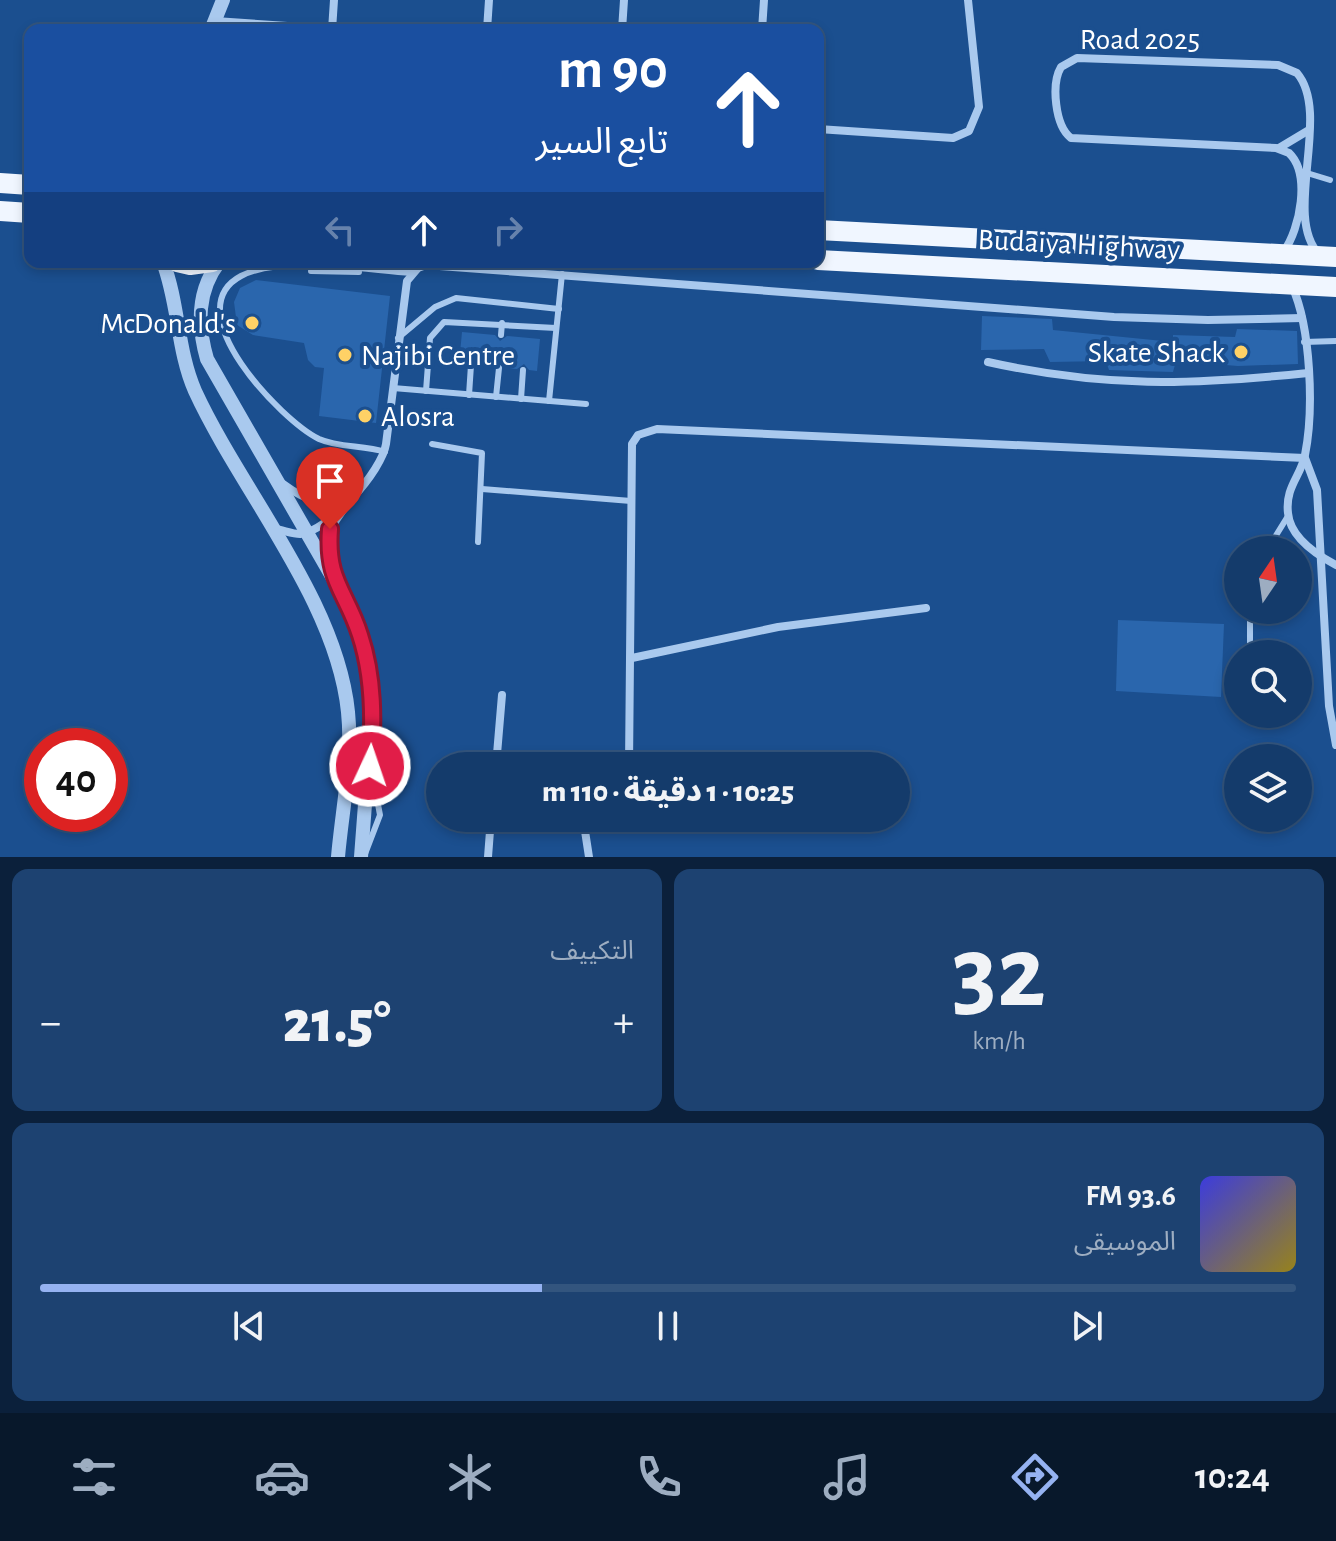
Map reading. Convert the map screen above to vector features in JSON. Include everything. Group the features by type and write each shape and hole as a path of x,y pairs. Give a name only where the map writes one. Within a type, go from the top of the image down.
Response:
{"main road":[{"path":"0,183 24,185"},
{"path":"0,211 24,213"},
{"name":"Budaiya Highway","path":"824,230 1329,257"},
{"name":"Budaiya Highway","path":"824,260 1336,287"}],"street":[{"path":"213,24 223,0"},
{"path":"332,24 334,0"},
{"path":"487,24 489,0"},
{"path":"622,24 624,0"},
{"path":"762,24 764,0"},
{"path":"824,129 953,138 969,131 978,116 979,107 968,0"},
{"name":"Road 2025","path":"1276,148 1077,140 1067,135 1060,125 1058,72 1065,63 1077,58 1285,66 1297,73 1305,84 1309,130 1305,227 1310,243 1329,257"},
{"path":"1276,148 1309,130"},
{"path":"1276,148 1294,157 1300,173 1297,226 1281,255"},
{"path":"165,268 175,295 181,343 194,388 275,529 328,640 343,685 349,731 338,857"},
{"path":"216,268 203,293 201,337 207,359 355,620 366,655 372,712 362,857"},
{"path":"275,529 304,533 356,494 373,477 385,452 398,338 411,273 420,268"},
{"path":"471,268 1114,317 1208,320 1302,318"},
{"path":"1292,285 1302,318 1308,373 1305,458 1317,490 1329,706 1336,745"},
{"path":"988,362 1074,379 1136,384 1186,384 1308,373"},
{"path":"629,752 632,444 647,430 1305,458"},
{"path":"1305,458 1292,481 1288,516 1296,533 1320,556 1336,565"},
{"path":"273,477 296,494 315,501 334,501 356,494"},
{"path":"331,576 330,529 356,494"},
{"path":"632,658 778,627 926,608"},
{"path":"497,752 502,695"},
{"path":"488,857 490,832"},
{"path":"585,832 589,857"}],"lane":[{"path":"1307,173 1330,180"},
{"path":"385,452 328,442 311,434 261,390 226,338 223,299 233,281 255,271 287,268 411,273"},
{"path":"549,401 562,274"},
{"path":"398,338 435,307 456,298 559,309"},
{"path":"426,391 433,331 444,322 556,328"},
{"path":"474,333 475,322"},
{"path":"501,335 502,323"},
{"path":"526,337 528,326"},
{"path":"1304,342 1336,341"},
{"path":"469,395 471,365"},
{"path":"496,397 499,368"},
{"path":"521,399 523,370"},
{"path":"393,388 586,404"},
{"path":"432,444 482,453 478,542"},
{"path":"482,489 631,501"},
{"path":"1276,536 1288,516"}],"building":[{"name":"Najibi Centre","path":"256,280 390,296 376,423 319,416 324,368 315,367 308,360 304,343 253,335 237,325 234,302 240,288"},
{"path":"982,316 1052,319 1053,330 1173,342 1173,335 1235,337 1237,329 1297,331 1298,364 1238,366 1176,361 1173,372 1109,370 1106,361 1050,362 1044,349 981,350"},
{"path":"462,332 495,335 500,341 507,336 540,339 537,371 529,370 524,364 517,369 505,368 499,362 493,367 477,366 472,359 459,364"},
{"path":"1118,620 1224,624 1221,697 1116,691"}],"place":[{"name":"McDonald's","path":"252,323"},
{"name":"Skate Shack","path":"1241,352"},
{"name":"Najibi Centre","path":"345,355"},
{"name":"Alosra","path":"365,416"}],"route":[{"path":"330,529 331,576 349,606 366,655 372,712 370,766"}]}
